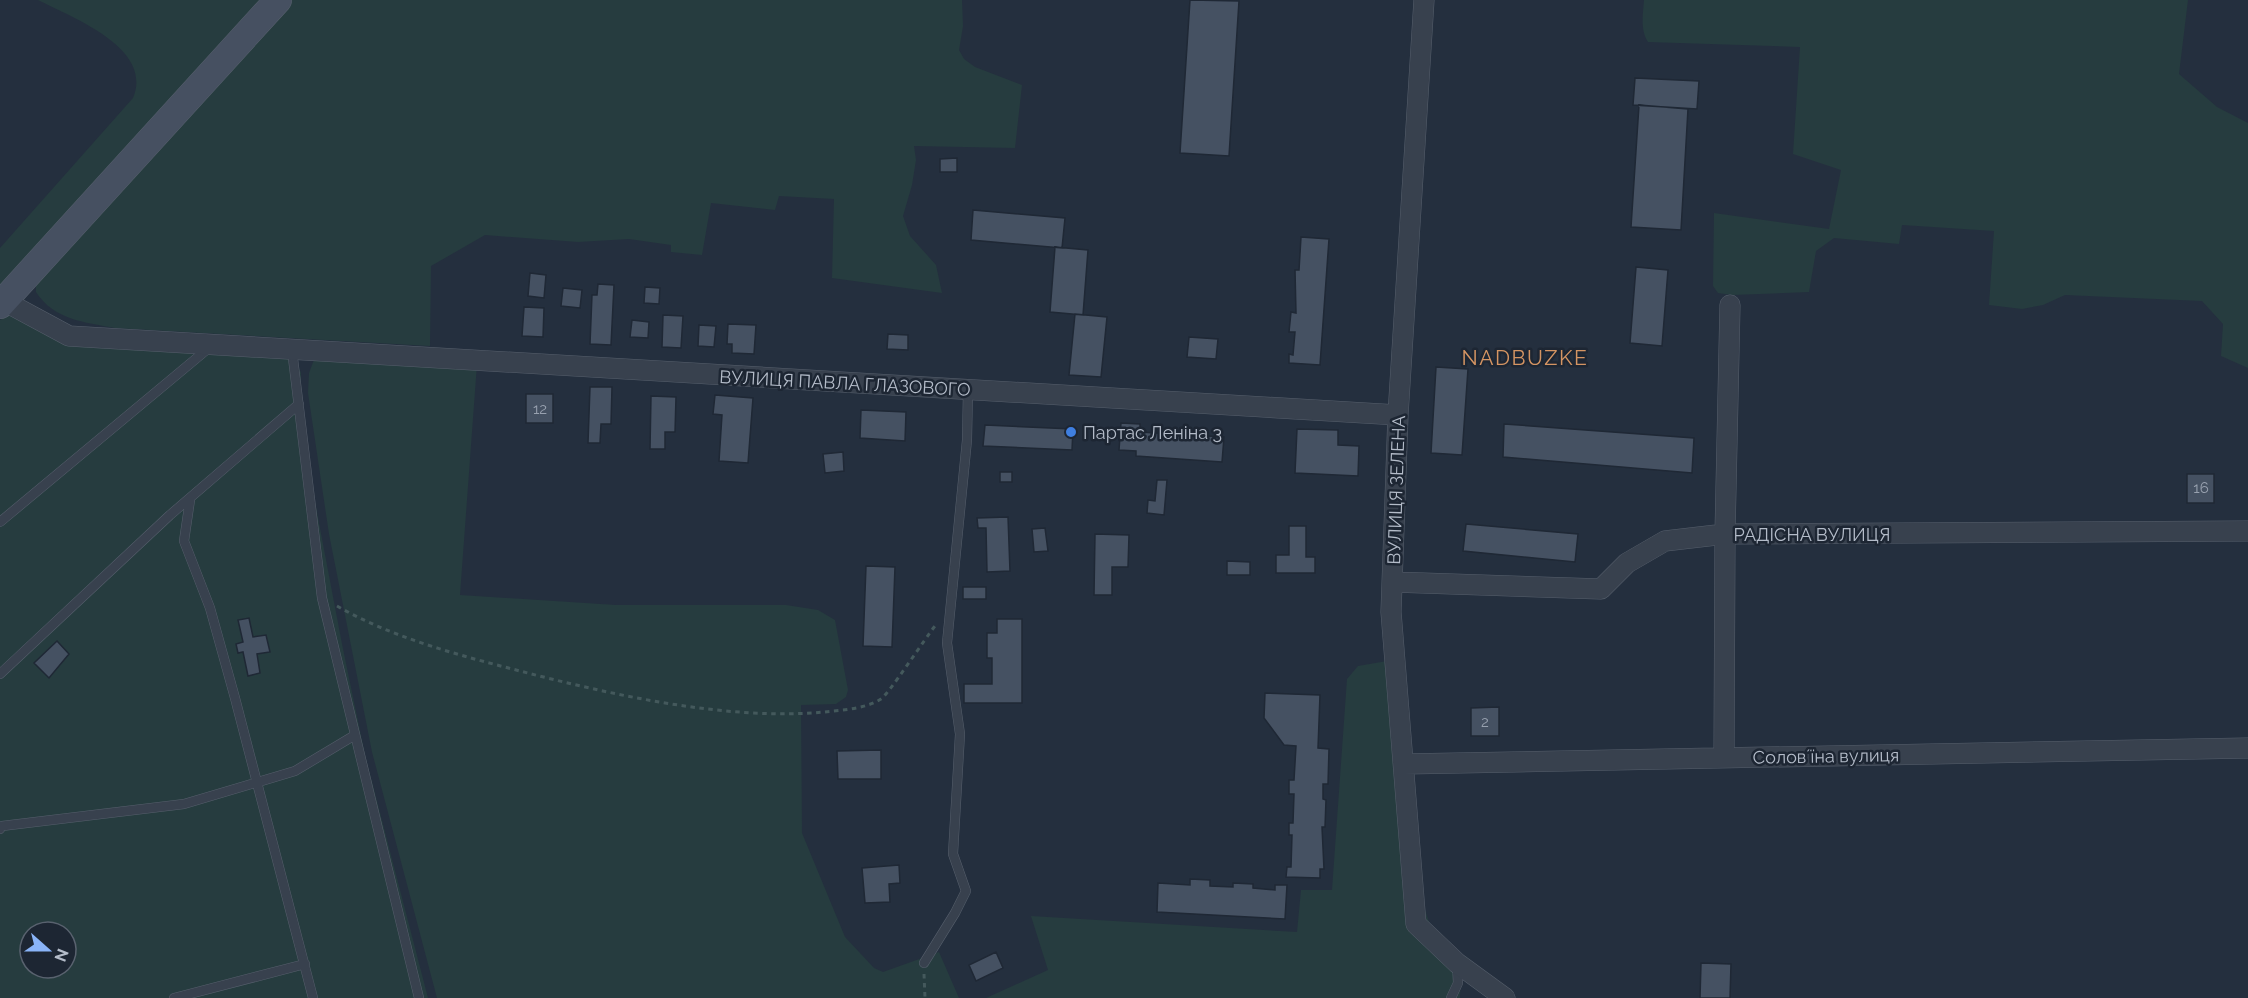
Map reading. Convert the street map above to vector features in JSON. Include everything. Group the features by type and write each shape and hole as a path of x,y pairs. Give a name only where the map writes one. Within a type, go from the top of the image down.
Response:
{"main road":[{"path":"2,303 278,0"}],"street":[{"name":"ВУЛИЦЯ ЗЕЛЕНА","path":"1424,0 1398,415 1391,612 1416,924 1456,963 1505,998"},
{"name":"ВУЛИЦЯ ПАВЛА ГЛАЗОВОГО","path":"2,303 69,336 1398,415"},
{"path":"1724,758 1725,534 1730,305"},
{"name":"РАДІСНА ВУЛИЦЯ","path":"1393,582 1601,589 1627,563 1665,541 1725,534 2248,531"},
{"name":"Соловʼїна вулиця","path":"1404,764 2248,748"}],"lane":[{"path":"0,522 213,345"},
{"path":"292,350 322,598 419,998"},
{"path":"924,963 966,891 953,854 960,734 947,643 955,541 967,440 968,390"},
{"path":"0,674 170,515 299,404"},
{"path":"190,500 184,541 210,608 313,998"},
{"path":"0,829 2,826 184,804 295,771 355,735"},
{"path":"1451,998 1458,983 1456,963"},
{"path":"174,998 305,964"}],"path":[{"path":"322,598 357,618 458,655 604,693 739,711 804,714 852,709 883,698 951,604"},
{"path":"924,963 925,998"}],"green space":[{"path":"38,0 261,0 0,287 0,248 133,98 136,80 132,64 107,37"},
{"path":"289,0 962,0 963,26 959,50 964,59 975,67 1022,85 1015,148 914,146 916,160 903,216 910,236 936,265 942,293 832,278 834,199 779,196 775,210 711,203 702,255 671,252 671,245 629,239 578,242 485,235 431,266 430,346 115,328 71,318 52,309 36,292 36,277"},
{"path":"1644,0 2188,0 2179,74 2217,107 2248,123 2248,368 2221,356 2223,324 2202,301 2065,295 2043,305 2022,309 1989,305 1994,231 1902,225 1899,244 1834,238 1816,251 1809,292 1732,295 1718,293 1713,286 1714,213 1829,229 1841,170 1793,154 1800,47 1648,42 1643,27"},
{"path":"14,313 47,326 281,353 297,363 301,373 301,396 315,502 342,644 365,755 428,998 0,998 0,320"},
{"path":"315,357 477,364 460,595 616,605 786,605 818,610 835,620 848,690 846,697 836,704 801,705 802,833 845,937 874,968 883,972 939,952 959,998 437,998 372,752 329,534 308,393 309,373"},
{"path":"1387,661 1421,898 1429,922 1461,971 1460,998 986,998 1048,970 1031,916 1297,932 1301,890 1332,890 1347,679 1358,666"}],"building":[{"path":"1190,0 1239,1 1229,156 1180,153"},
{"path":"1635,78 1699,81 1697,109 1633,105"},
{"path":"1639,105 1688,109 1681,230 1631,227"},
{"path":"957,158 957,172 940,172 940,159"},
{"path":"973,210 1065,218 1062,248 971,240"},
{"path":"1301,237 1329,239 1320,365 1289,363 1289,354 1293,355 1295,332 1289,332 1291,312 1296,313 1295,270 1299,270"},
{"path":"1055,247 1088,250 1083,315 1050,312"},
{"path":"1636,267 1668,270 1662,346 1630,343"},
{"path":"530,273 546,275 544,298 528,296"},
{"path":"598,284 614,285 611,345 590,344 592,295 597,295"},
{"path":"645,287 660,288 659,304 644,303"},
{"path":"563,288 582,290 580,308 561,306"},
{"path":"524,307 544,308 543,337 522,336"},
{"path":"1075,314 1107,317 1101,377 1069,375"},
{"path":"663,315 683,316 681,348 662,347"},
{"path":"632,320 649,322 648,338 630,337"},
{"path":"728,324 756,325 754,354 732,353 732,344 727,344"},
{"path":"699,325 716,326 714,347 698,346"},
{"path":"888,334 908,335 908,350 887,349"},
{"path":"1189,337 1218,339 1216,359 1187,357"},
{"path":"1436,367 1468,369 1462,455 1431,453"},
{"path":"590,387 612,387 611,424 601,424 600,443 588,443"},
{"path":"526,394 553,394 553,423 526,423"},
{"path":"715,395 753,398 748,463 719,461 722,415 713,414"},
{"path":"651,396 676,397 675,432 665,432 665,449 650,449"},
{"path":"861,410 906,412 905,441 860,438"},
{"path":"1121,423 1140,424 1140,432 1224,437 1222,462 1136,456 1136,451 1119,450"},
{"path":"1504,424 1694,438 1692,473 1503,457"},
{"path":"985,425 1073,429 1072,450 983,446"},
{"path":"1297,429 1338,430 1338,445 1359,446 1358,476 1295,473"},
{"path":"843,452 844,471 825,473 823,454"},
{"path":"1000,472 1012,472 1012,482 1000,482"},
{"path":"2187,474 2214,474 2214,503 2187,503"},
{"path":"1157,480 1167,480 1164,515 1147,513 1148,500 1155,501"},
{"path":"1008,517 1010,571 987,572 986,528 978,528 977,518"},
{"path":"1466,524 1578,534 1575,562 1463,551"},
{"path":"1289,526 1306,526 1306,557 1315,557 1315,573 1276,573 1276,555 1289,555"},
{"path":"1045,528 1048,551 1034,552 1032,529"},
{"path":"1095,534 1129,535 1128,567 1112,567 1112,595 1094,595"},
{"path":"1227,561 1250,562 1250,575 1227,575"},
{"path":"866,566 895,567 892,647 863,646"},
{"path":"963,587 986,587 986,599 963,599"},
{"path":"249,618 253,637 266,635 270,652 257,654 260,673 248,676 243,652 238,653 236,644 243,642 238,620"},
{"path":"997,619 1022,619 1022,703 964,703 964,684 992,684 992,658 987,658 987,633 997,633"},
{"path":"57,641 69,654 49,678 34,663"},
{"path":"1265,693 1320,695 1318,748 1329,749 1328,784 1323,784 1323,799 1326,800 1325,827 1322,827 1324,869 1320,869 1320,878 1286,877 1287,867 1291,867 1292,835 1289,835 1289,823 1293,823 1294,794 1289,794 1289,780 1294,780 1296,746 1284,745 1264,718"},
{"path":"1499,707 1499,736 1471,736 1471,708"},
{"path":"881,750 881,779 838,779 837,751"},
{"path":"899,865 900,883 889,884 890,902 865,903 862,868"},
{"path":"1190,879 1210,880 1210,886 1233,887 1233,883 1253,884 1253,888 1275,890 1275,885 1287,885 1285,919 1157,912 1158,883 1190,885"},
{"path":"996,952 1003,968 976,981 969,965"},
{"path":"1701,963 1731,964 1730,998 1700,998"}],"place":[{"name":"Партас Леніна 3","path":"1071,432"}],"district":[{"name":"NADBUZKE","path":"1525,357"}]}
